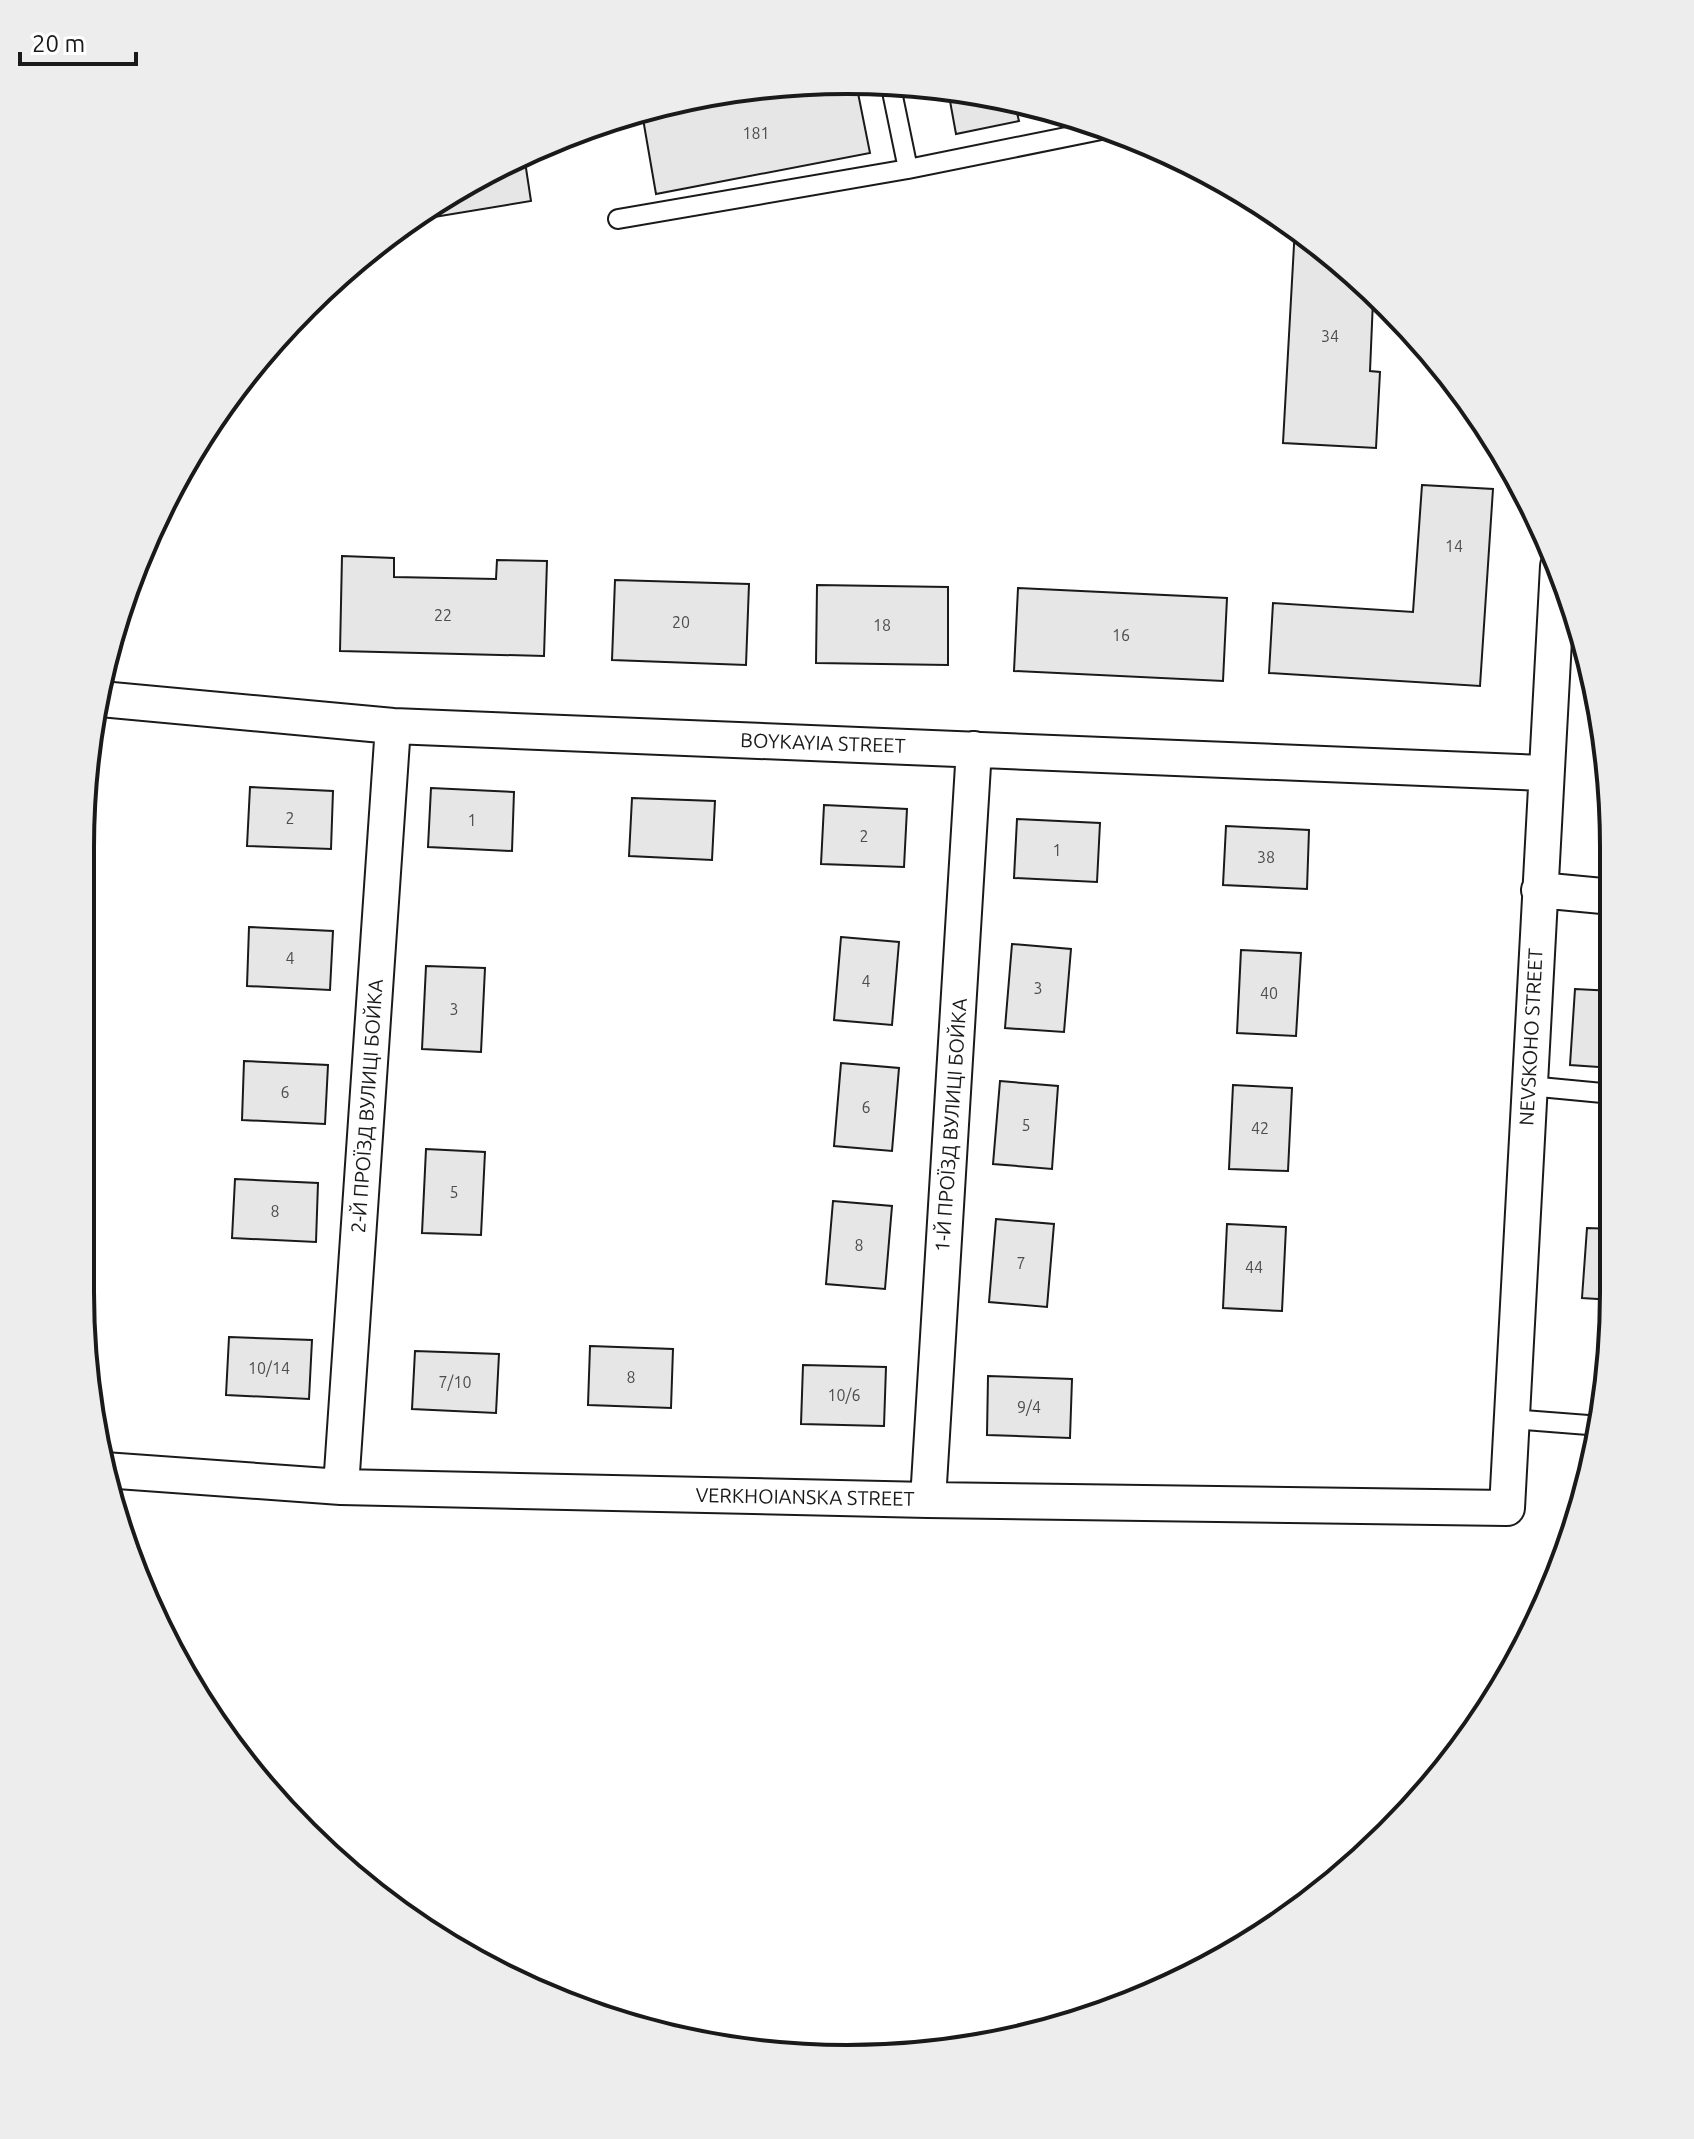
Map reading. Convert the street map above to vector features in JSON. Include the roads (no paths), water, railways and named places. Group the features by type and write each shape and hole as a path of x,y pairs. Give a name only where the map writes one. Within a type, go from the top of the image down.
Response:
{"street":[{"name":"NEVSKOHO STREET","path":"1507,1508 1556,595"},
{"name":"BOYKAYIA STREET","path":"108,700 393,726 1545,773"},
{"name":"2-Й ПРОЇЗД ВУЛИЦІ БОЙКА","path":"341,1487 393,726"},
{"name":"1-Й ПРОЇЗД ВУЛИЦІ БОЙКА","path":"928,1500 974,749"},
{"path":"1539,890 1600,896"},
{"name":"VERKHOIANSKA STREET","path":"116,1471 341,1487 928,1500 1507,1508"}],"lane":[{"path":"893,96 908,169"},
{"path":"618,219 908,169 1086,133"},
{"path":"1529,1086 1600,1093"},
{"path":"1512,1419 1588,1425"}]}
